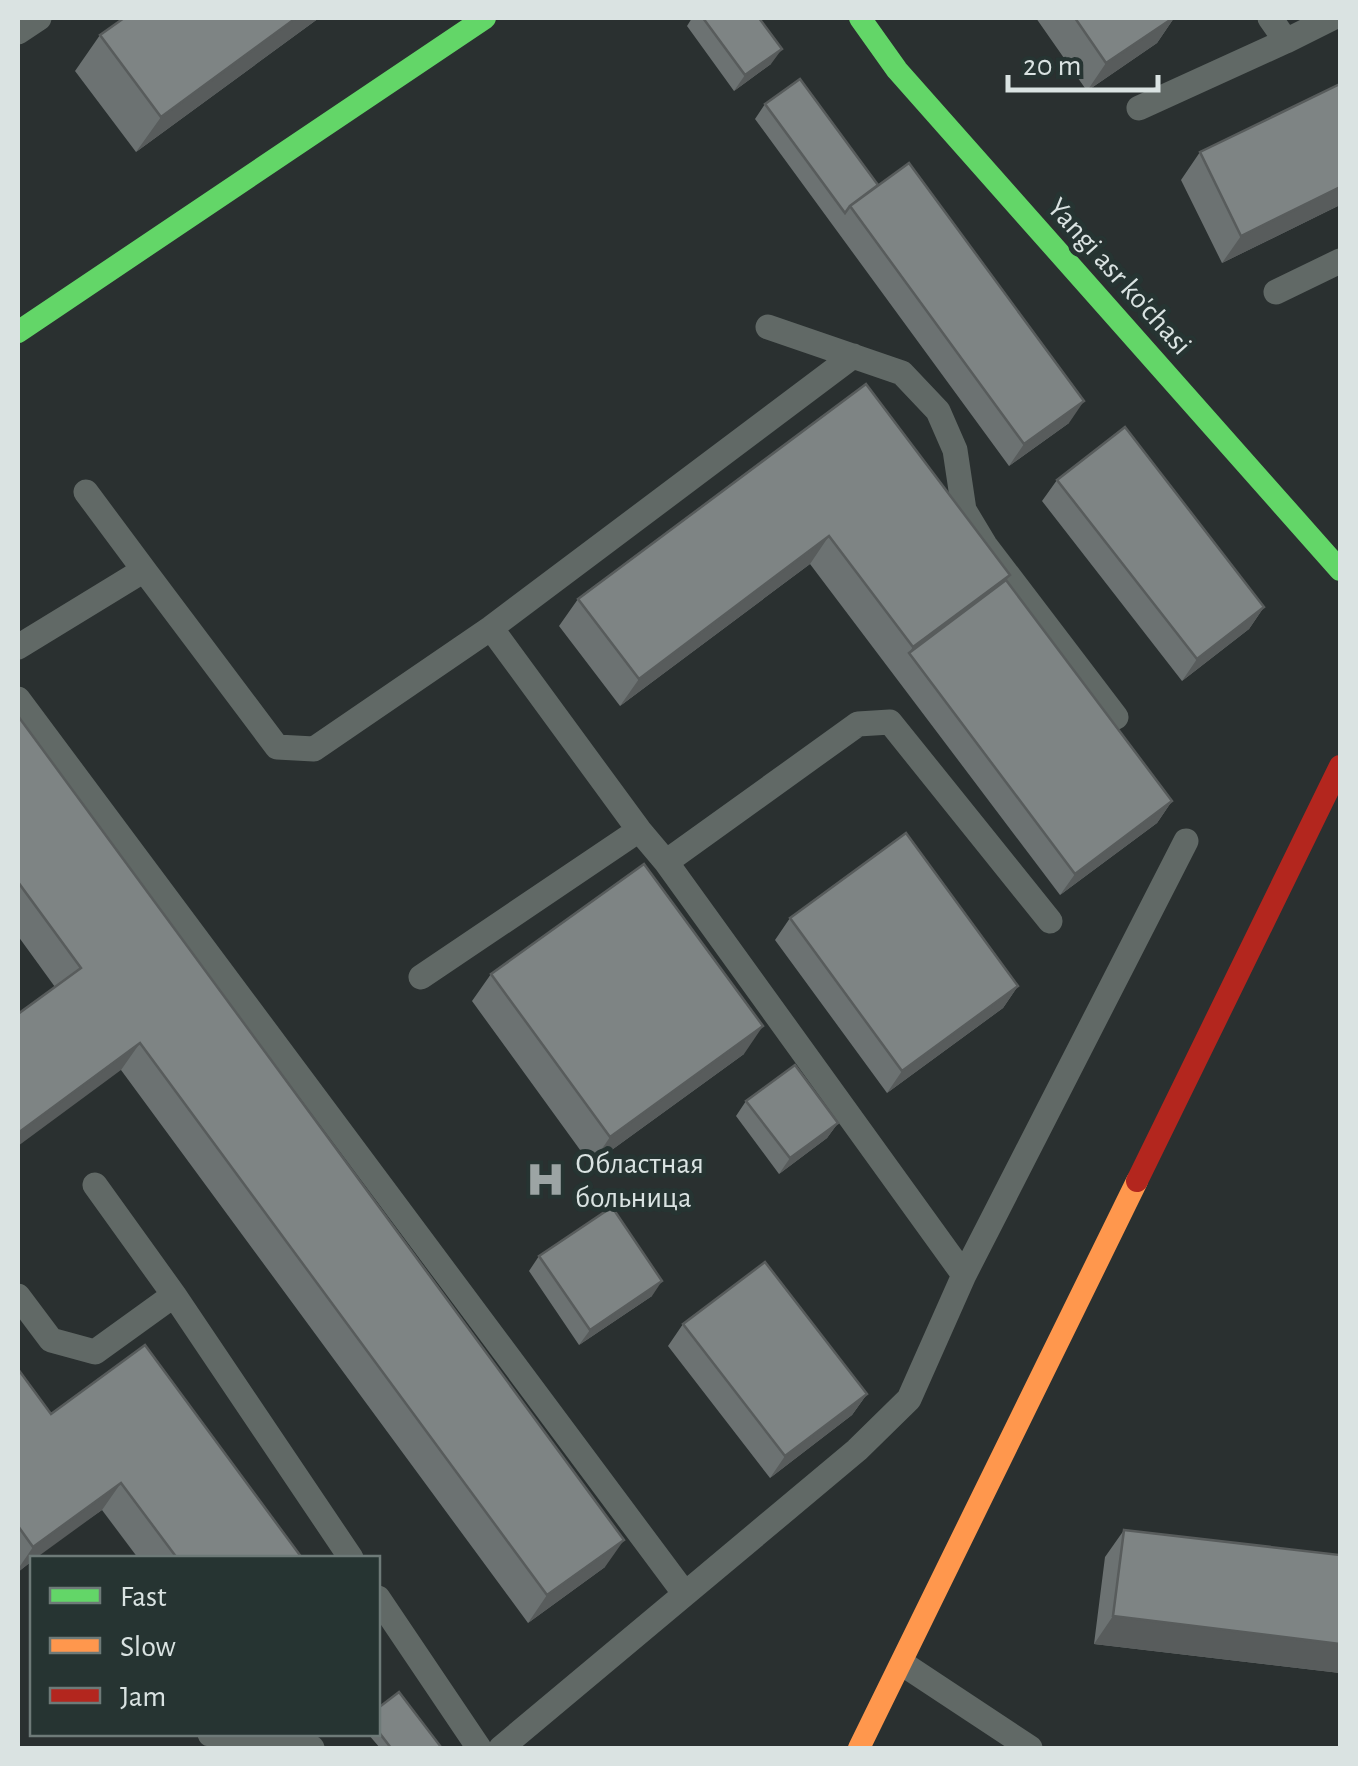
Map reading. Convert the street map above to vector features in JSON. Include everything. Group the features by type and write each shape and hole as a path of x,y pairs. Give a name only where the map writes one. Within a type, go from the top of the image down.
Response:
{"street":[{"path":"19,329 485,18"},
{"name":"Yangi asr ko'chasi","path":"860,18 897,70 1340,570"},
{"path":"860,1748 1340,766"}],"lane":[{"path":"18,32 39,18"},
{"path":"1270,18 1286,40"},
{"path":"1139,108 1332,18"},
{"path":"1276,292 1340,260"},
{"path":"768,327 902,373 938,410 955,450 964,510 985,546 1116,717"},
{"path":"86,492 277,747 314,749 491,628 853,356"},
{"path":"18,647 144,570"},
{"path":"491,628 964,1274"},
{"path":"18,699 686,1594"},
{"path":"666,862 858,724 890,722 1050,921"},
{"path":"421,977 639,830"},
{"path":"501,1748 857,1450 910,1399 964,1274 1186,841"},
{"path":"95,1184 174,1294 350,1556"},
{"path":"18,1296 50,1340 95,1352 174,1294"},
{"path":"380,1601 479,1748"},
{"path":"903,1664 1030,1748"},
{"path":"218,1736 257,1746 312,1748"}],"building":[{"path":"124,18 296,18 161,117 100,35"},
{"path":"703,18 759,18 782,49 745,75"},
{"path":"1075,18 1173,18 1106,63"},
{"path":"800,79 878,185 845,213 765,104"},
{"path":"1340,84 1340,187 1241,236 1200,152"},
{"path":"909,163 1084,401 1024,444 850,206"},
{"path":"866,384 1010,575 913,647 829,536 639,679 578,599"},
{"path":"1125,427 1264,607 1197,659 1057,480"},
{"path":"1006,580 1172,801 1075,874 909,653"},
{"path":"18,716 624,1540 547,1595 140,1043 18,1133 18,1014 81,968 18,882"},
{"path":"906,833 1018,986 902,1071 790,918"},
{"path":"644,864 763,1026 610,1137 491,974"},
{"path":"795,1065 838,1123 790,1158 746,1101"},
{"path":"612,1207 662,1281 590,1330 539,1256"},
{"path":"765,1262 867,1394 785,1456 683,1324"},
{"path":"145,1345 301,1556 176,1556 121,1483 33,1547 18,1526 18,1369 51,1414"},
{"path":"1124,1530 1340,1555 1340,1644 1113,1616"},
{"path":"399,1692 441,1747 391,1748 380,1734 380,1706"}],"traffic: fast":[{"path":"18,332 485,18"},
{"path":"860,18 897,70 1340,570"}],"traffic: slow":[{"path":"859,1748 1137,1181"}],"traffic: jam":[{"path":"1137,1181 1340,766"}],"place":[{"name":"Областная больница","path":"545,1180"}]}
